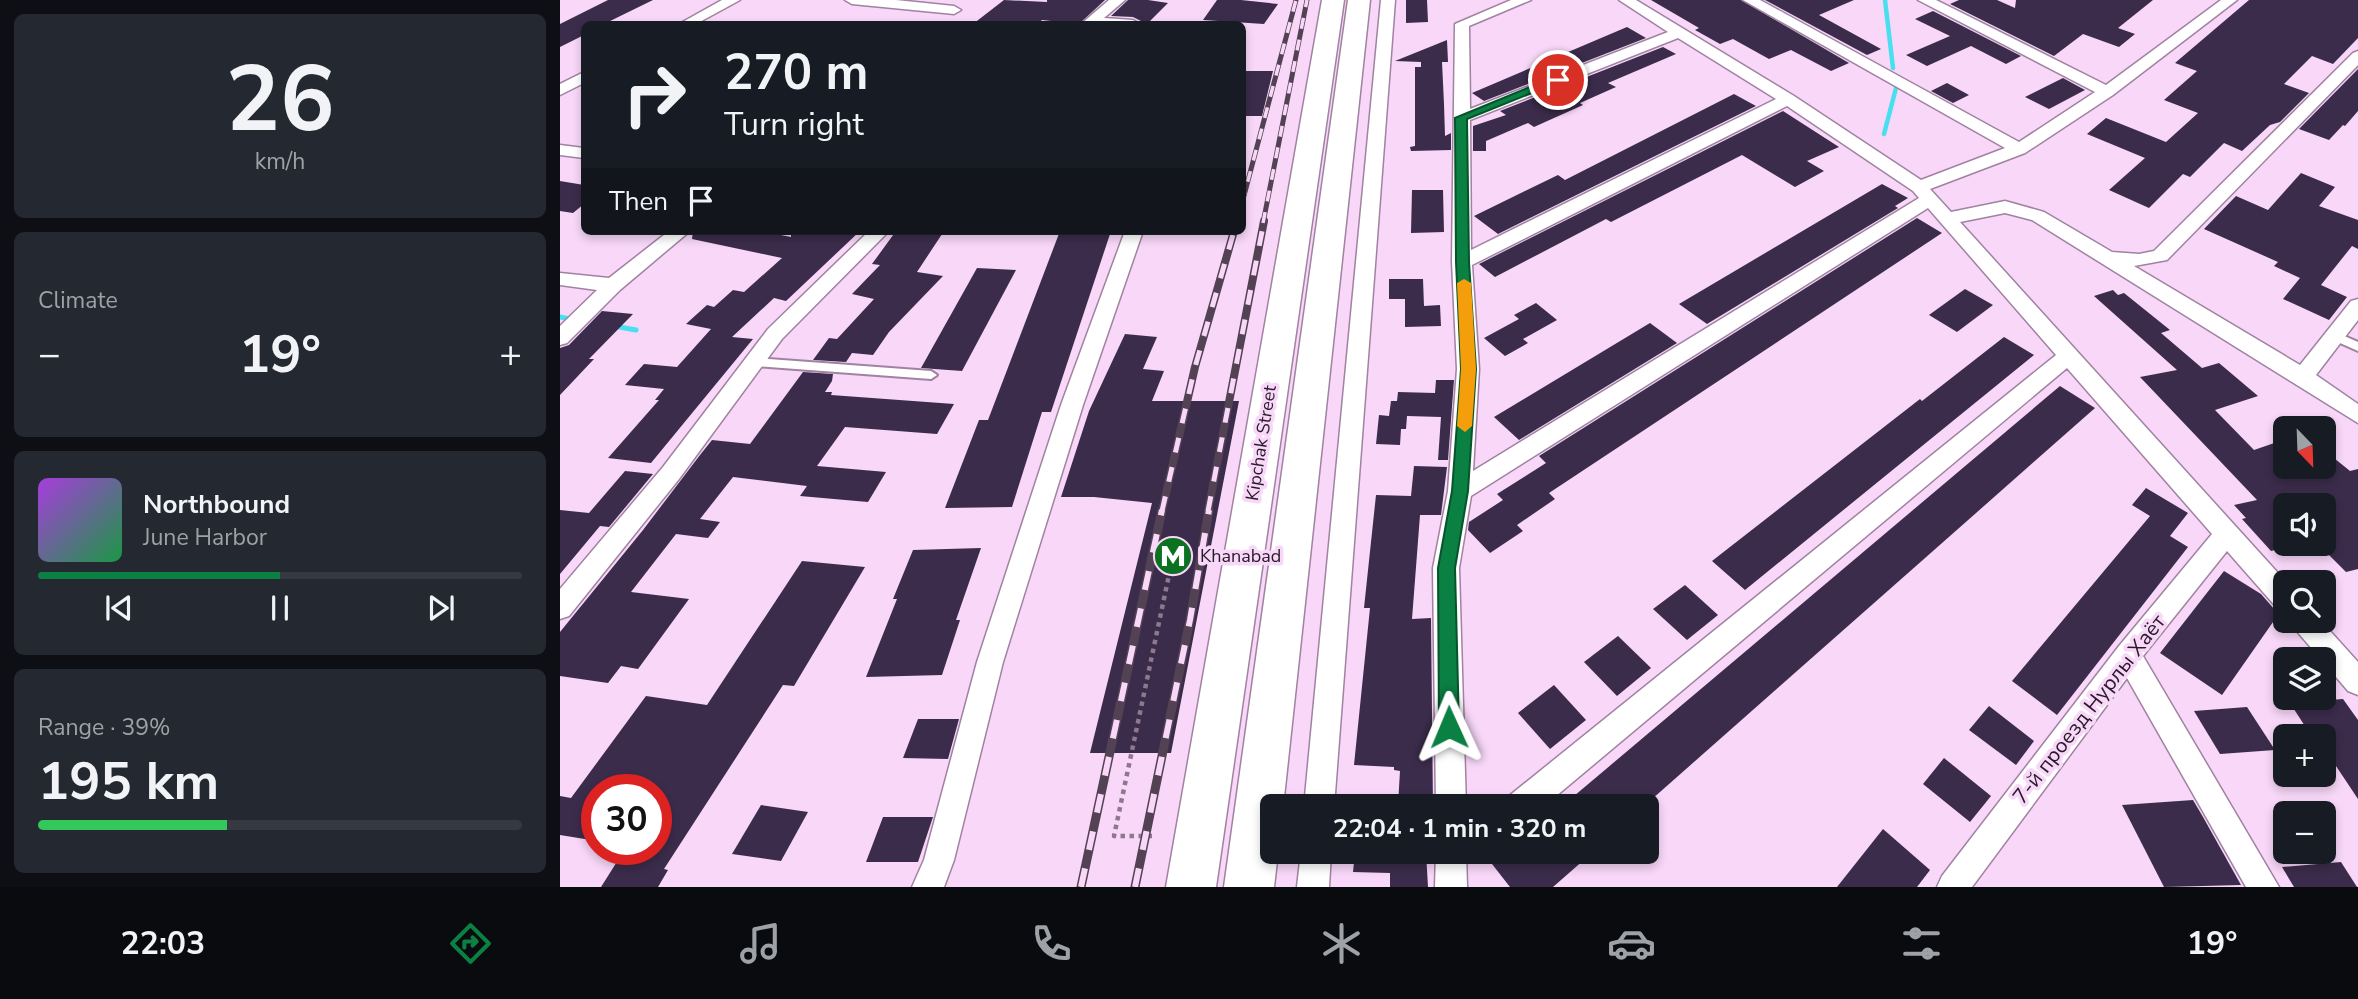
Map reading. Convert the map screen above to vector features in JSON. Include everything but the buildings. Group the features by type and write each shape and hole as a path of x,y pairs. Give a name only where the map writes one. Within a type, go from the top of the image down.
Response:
{"main road":[{"name":"Kipchak Street","path":"1191,887 1333,0"},
{"path":"1249,887 1359,0"}],"street":[{"path":"692,21 733,0"},
{"path":"852,0 954,10"},
{"path":"941,21 967,0"},
{"path":"1092,21 1118,0"},
{"path":"1321,794 1388,0"},
{"path":"1451,794 1446,568 1460,491 1468,369 1462,262 1462,24 1524,0"},
{"path":"1626,0 1788,99 1925,192 2273,585"},
{"path":"1750,0 2020,149"},
{"path":"1925,0 2107,92"},
{"path":"1941,8 1956,0"},
{"path":"1460,491 1925,192 2020,149 2107,92 2230,0"},
{"path":"1461,118 1680,32"},
{"path":"2108,257 2139,260 2160,256 2358,56"},
{"path":"560,75 580,79"},
{"path":"560,90 580,79"},
{"path":"1462,262 1788,99"},
{"path":"560,150 581,153"},
{"path":"1949,218 1996,207 2014,208 2038,216 2303,377 2358,415"},
{"path":"560,338 614,285 676,235"},
{"path":"560,608 671,473 775,334 876,235"},
{"path":"928,887 939,860 994,649 1072,405 1133,235"},
{"path":"560,279 614,285"},
{"path":"2303,377 2358,306"},
{"path":"1536,794 2068,356"},
{"name":"7-й проезд Нурлы Хаёт","path":"1953,887 2128,655 2227,534"},
{"path":"2315,633 2358,682"},
{"path":"2128,655 2263,887"},
{"path":"1313,887 1315,864"}],"lane":[{"path":"2335,336 2358,347"},
{"path":"754,362 931,375"}],"path":[{"path":"1152,836 1114,836 1173,556"}],"waterway":[{"path":"1885,0 1893,68"},
{"path":"1884,134 1896,88"},
{"path":"560,317 575,320"},
{"path":"614,326 636,330"}],"railway":[{"path":"1246,188 1296,0"},
{"path":"1263,223 1307,0"},
{"path":"1208,511 1264,221"},
{"path":"1162,511 1195,367 1233,235"},
{"path":"1081,887 1162,510"},
{"path":"1135,887 1190,620 1209,510"}],"slow traffic":[{"path":"1464,283 1468,369 1465,426"}],"place":[{"name":"Khanabad","path":"1173,556"}],"route":[{"path":"1449,727 1446,568 1460,491 1468,369 1462,262 1461,118 1558,80"}]}
